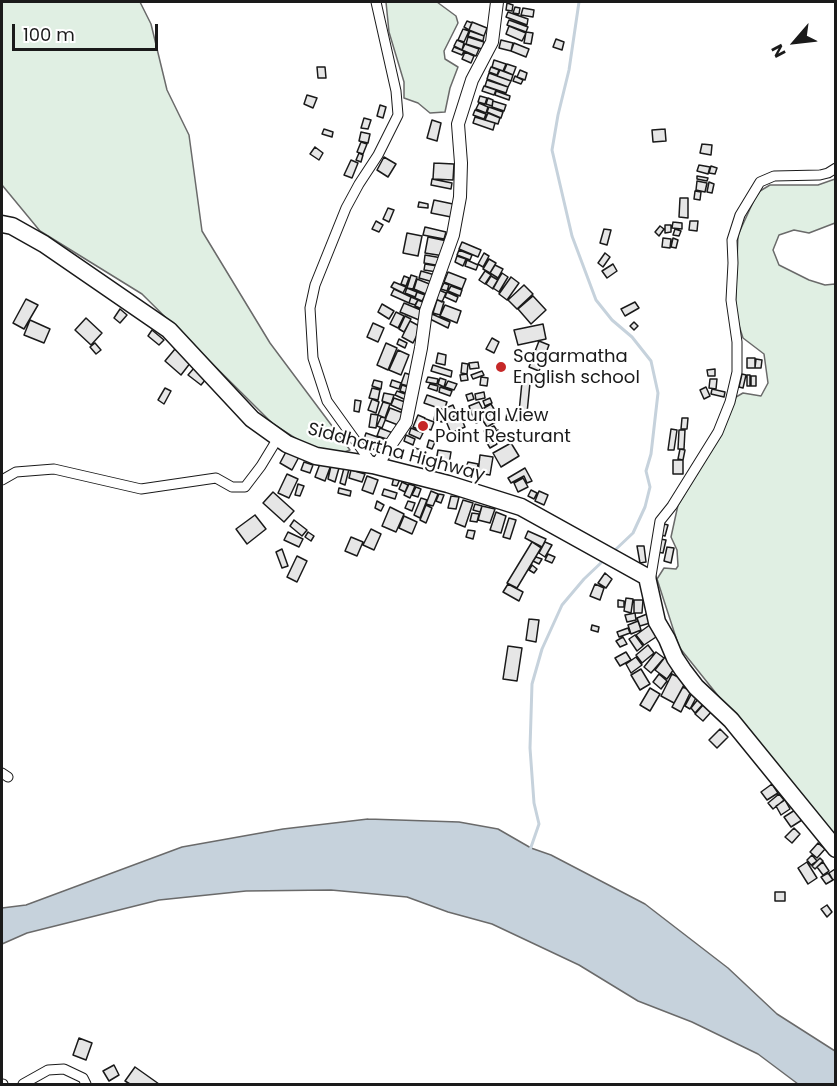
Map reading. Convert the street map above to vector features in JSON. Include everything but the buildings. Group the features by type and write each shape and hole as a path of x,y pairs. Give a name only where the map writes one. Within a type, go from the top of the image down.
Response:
{"highway":[{"name":"Siddhartha Highway","path":"2,224 12,226 44,244 169,330 252,419 287,444 316,456 375,465 448,484 521,507 648,582"},
{"path":"648,582 657,622 683,670 696,687 731,720 836,849"}],"street":[{"path":"376,2 396,91 398,115 378,155 358,184 346,208 315,285 310,308 313,358 327,401 375,465 406,422 426,311 453,235 459,198 461,163 458,124 472,80 492,42 497,2"},
{"path":"648,582 660,521 672,506 718,432 730,402 737,372 737,342 731,300 732,240 740,215 760,182 785,174 820,175 836,168"},
{"path":"2,480 16,472 54,469 141,489 216,478 232,487 245,487 278,438"},
{"path":"23,1084 48,1070 64,1070 83,1078 86,1084"}],"green space":[{"path":"2,2 140,2 151,24 167,90 189,135 202,231 270,343 350,450 336,455 306,445 273,424 142,294 40,231 2,185"},
{"path":"386,2 437,2 456,16 458,23 444,51 445,59 458,67 450,88 445,112 430,113 418,103 404,98 404,82 389,32"},
{"path":"835,179 835,223 809,233 794,230 779,235 773,250 779,265 809,280 825,285 835,284 835,837 796,793 679,647 657,579 664,568 676,569 678,566 677,550 671,537 678,505 722,433 736,397 743,393 761,396 768,383 764,354 743,338 735,313 738,235 755,198 760,191 770,185 818,185"}],"shaded area":[{"path":"368,819 459,822 498,829 531,848 551,855 645,904 728,968 777,1014 835,1051 835,1084 798,1084 758,1054 692,1022 638,1001 579,965 492,924 448,912 407,897 331,890 246,891 159,900 27,933 2,944 2,908 26,905 182,847 283,829"}],"waterway":[{"path":"579,2 569,70 552,150 572,236 596,300 612,320 632,337 651,361 658,393 651,454 646,471 650,487 645,507 633,533 613,552"},
{"path":"530,850 539,824 534,803 530,748 532,684 542,649 562,605 604,560"}],"place":[{"name":"Sagarmatha English school","path":"501,367"},
{"name":"Natural View Point Resturant","path":"423,426"}]}
